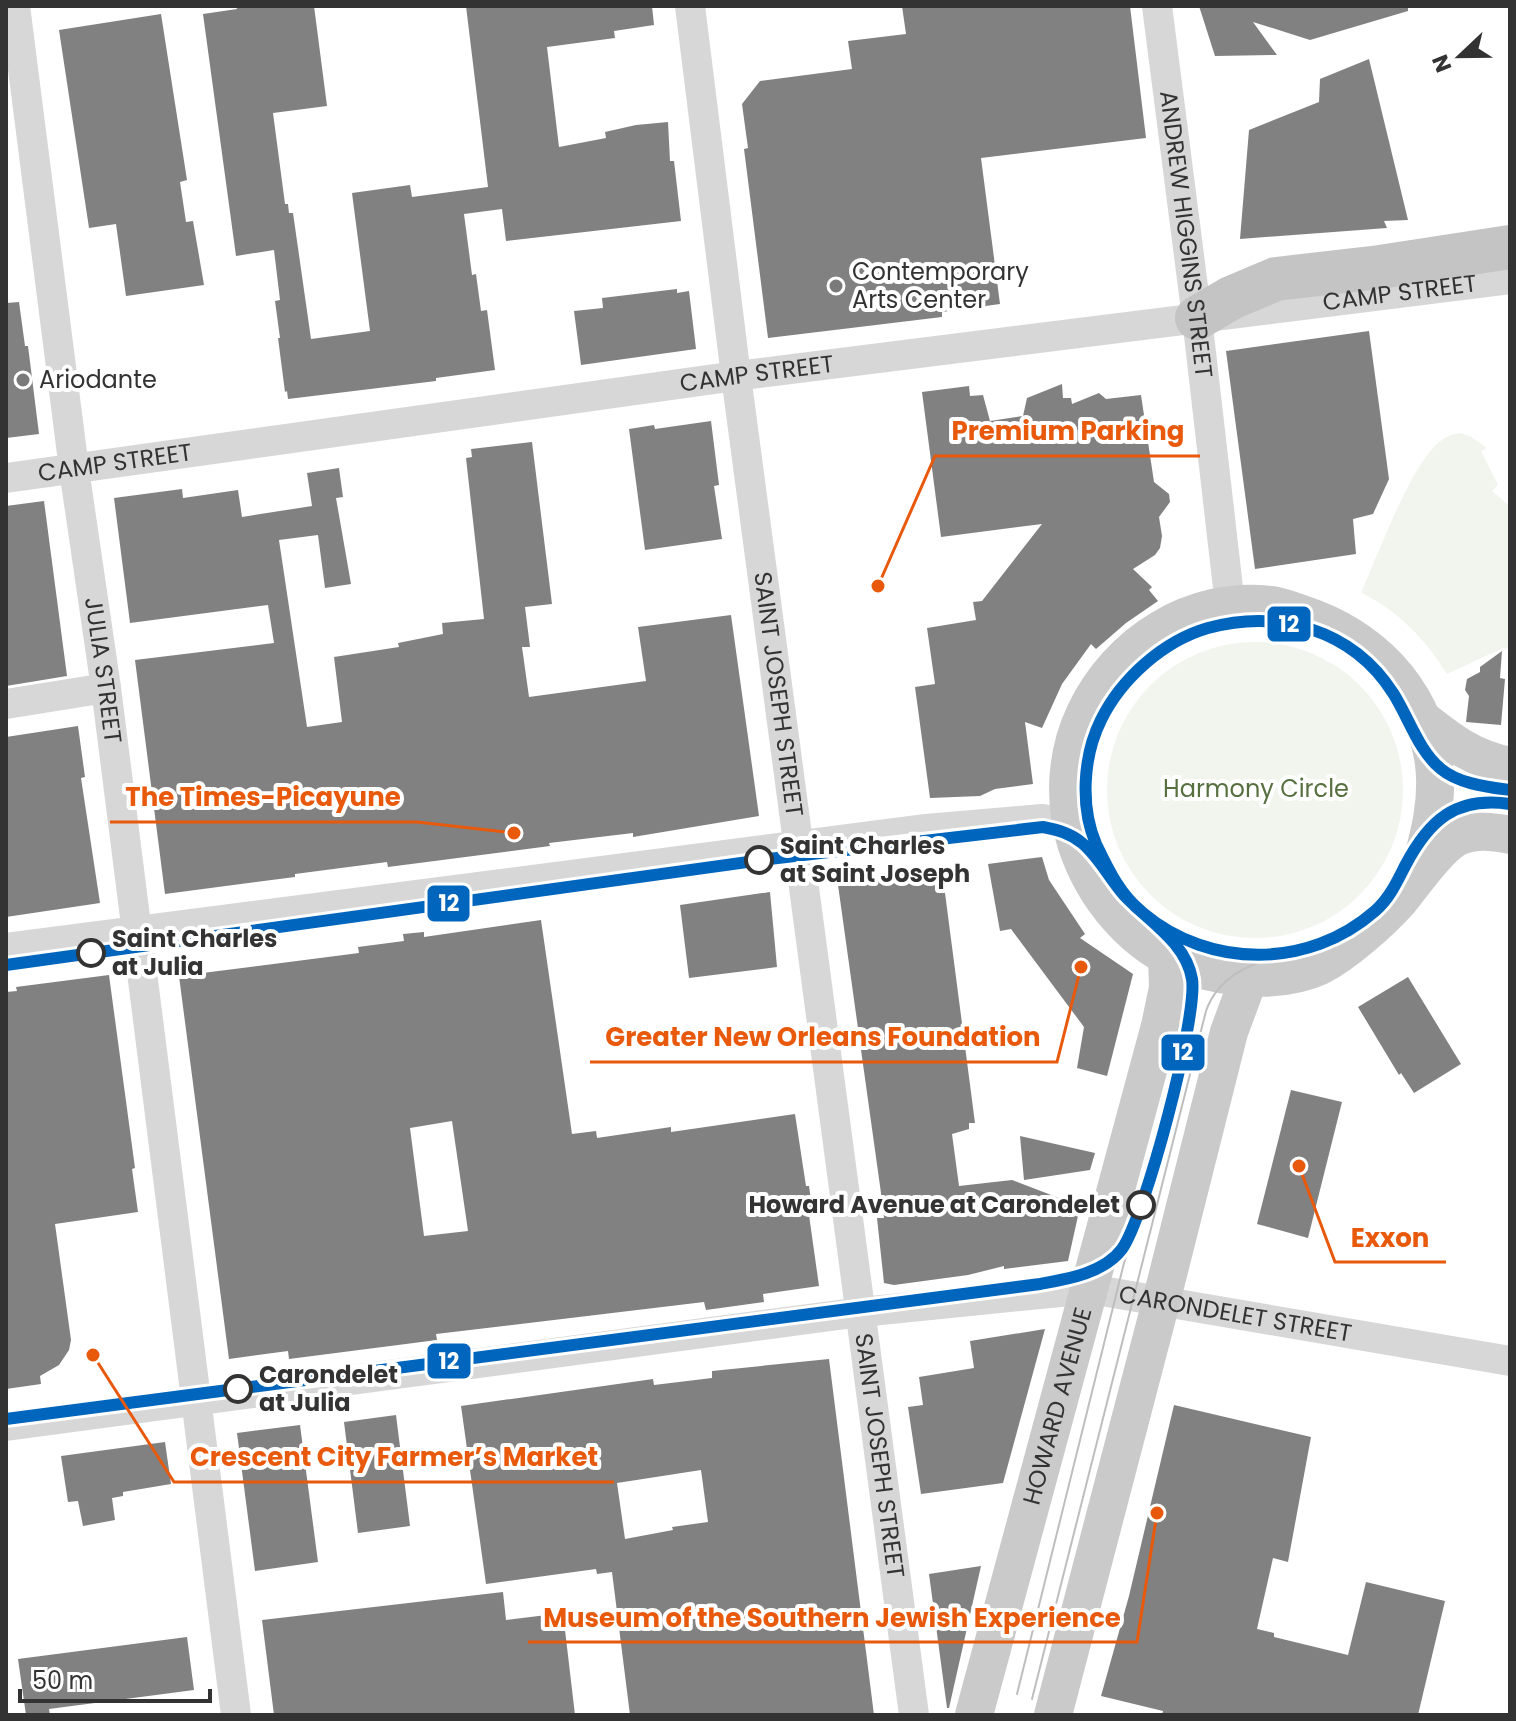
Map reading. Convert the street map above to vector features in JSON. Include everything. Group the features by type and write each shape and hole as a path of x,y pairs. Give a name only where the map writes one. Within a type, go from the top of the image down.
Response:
{"highway":[{"path":"1197,318 1231,298 1276,279 1510,247"}],"main road":[{"path":"1418,876 1432,825 1435,793 1434,761 1422,719 1391,670 1367,647 1338,628 1273,605 1230,605 1197,612 1166,625 1138,643 1094,694 1079,724 1070,757 1067,791 1070,825 1083,865 1104,901 1132,932 1167,956 1205,970 1249,978 1285,975 1320,966 1380,921 1454,839 1485,830 1510,835"},
{"path":"1422,719 1460,749 1510,766"},
{"name":"HOWARD AVENUE","path":"974,1715 1160,1026 1168,988 1167,956"},
{"path":"1053,1715 1229,1032 1249,978"}],"street":[{"name":"JULIA STREET","path":"15,6 74,469 106,688 236,1715"},
{"name":"SAINT JOSEPH STREET","path":"690,6 736,376 914,1715"},
{"name":"ANDREW HIGGINS STREET","path":"1157,6 1230,605"},
{"name":"CAMP STREET","path":"6,478 736,376 1510,279"},
{"path":"6,704 106,688"},
{"path":"6,948 926,829 1033,820 1070,825"},
{"name":"CARONDELET STREET","path":"6,1426 861,1312 1090,1289 1510,1361"}],"green space":[{"path":"1460,433 1487,448 1481,451 1498,485 1492,491 1510,506 1510,649 1503,648 1447,674 1410,627 1387,608 1361,593 1416,472 1438,443"},
{"name":"Harmony Circle","path":"1255,642 1284,645 1312,653 1360,685 1392,733 1400,761 1403,790 1400,819 1392,847 1360,895 1312,927 1284,935 1255,938 1226,935 1198,927 1150,895 1118,847 1110,819 1107,790 1110,761 1118,733 1150,685 1198,653 1226,645"}],"building":[{"path":"236,6 314,6 327,106 273,113 285,204 288,204 289,213 293,213 311,339 370,331 352,193 410,185 412,197 488,187 466,6 652,6 654,25 614,31 615,38 547,47 559,147 606,138 605,132 668,122 670,161 674,161 681,221 506,241 502,209 464,214 472,275 476,274 481,311 487,310 495,370 436,378 436,381 288,399 278,338 275,301 280,300 274,250 236,256 203,14 237,9"},
{"path":"902,6 1130,6 1146,138 981,158 1000,304 942,312 942,317 768,338 744,149 748,148 742,104 760,81 852,69 848,41 906,34"},
{"path":"1199,6 1408,6 1408,11 1310,40 1253,22 1277,55 1215,56"},
{"path":"161,14 187,180 180,182 186,222 193,221 204,285 126,296 116,224 89,228 59,30"},
{"path":"1369,59 1408,220 1384,221 1387,228 1240,239 1249,130 1319,102 1320,79"},
{"path":"677,289 677,293 689,291 696,349 581,365 574,311 603,308 602,298"},
{"path":"19,302 39,434 6,438 6,303"},
{"path":"1369,331 1389,479 1373,514 1353,519 1356,554 1255,569 1226,351"},
{"path":"1062,384 1063,398 1071,398 1072,404 1099,393 1106,399 1141,395 1154,482 1169,494 1170,502 1159,517 1160,548 1155,555 1133,569 1152,587 1149,590 1158,601 1096,649 1091,644 1062,684 1042,728 1025,722 1033,784 995,789 980,796 930,798 915,687 935,684 927,628 976,620 973,602 982,601 1042,524 941,537 922,392 969,386 970,396 983,395 990,421 1023,416 1027,398"},
{"path":"711,421 719,485 714,486 722,539 645,550 629,429 654,425 655,429"},
{"path":"532,442 552,604 525,607 530,647 522,647 529,697 646,681 638,627 731,615 759,816 633,837 633,833 549,843 550,846 388,867 387,862 165,894 135,660 274,643 268,605 130,623 114,498 182,489 183,498 238,490 242,517 312,506 307,473 339,468 343,497 336,498 351,584 325,588 318,535 279,540 307,727 342,722 334,657 399,647 398,643 443,634 442,623 484,619 466,458 472,457 471,449"},
{"path":"44,501 67,676 6,686 6,506"},
{"path":"1502,651 1500,678 1505,679 1501,725 1466,722 1467,679 1480,672 1480,667"},
{"path":"78,726 85,777 81,778 100,903 6,917 6,737"},
{"path":"1042,857 1049,880 1085,934 1080,938 1133,974 1107,1076 1077,1068 1084,1027 1011,929 1000,931 988,864"},
{"path":"942,870 975,1123 969,1123 969,1129 952,1134 959,1186 1012,1180 1072,1203 1070,1213 1078,1216 1068,1261 1004,1269 1004,1266 968,1275 894,1285 884,1283 877,1218 884,1218 838,885"},
{"path":"770,892 777,967 689,978 680,905"},
{"path":"541,920 572,1134 596,1131 597,1138 671,1127 671,1132 795,1114 813,1214 809,1215 819,1286 763,1294 764,1302 706,1310 704,1302 436,1334 437,1340 289,1359 288,1351 229,1359 179,976 359,953 358,947 404,941 403,934 424,932 424,937","holes":["452,1121 468,1231 424,1236 410,1128"]},
{"path":"109,975 138,1212 55,1224 71,1340 69,1350 59,1365 40,1376 41,1384 6,1389 6,992 17,991 16,987"},
{"path":"1408,977 1461,1064 1414,1093 1401,1073 1399,1075 1358,1007"},
{"path":"1291,1090 1342,1102 1308,1238 1257,1224"},
{"path":"1020,1136 1095,1153 1090,1170 1024,1180"},
{"path":"1045,1329 1003,1483 921,1494 908,1407 923,1405 919,1377 974,1368 970,1341"},
{"path":"829,1359 874,1715 630,1715 612,1572 597,1574 596,1569 486,1584 461,1406 653,1379 654,1385 712,1378 712,1371","holes":["701,1470 708,1522 625,1539 617,1483"]},
{"path":"1174,1405 1311,1437 1288,1562 1273,1558 1257,1629 1274,1633 1274,1637 1348,1655 1366,1582 1445,1601 1418,1715 1162,1715 1163,1711 1101,1696 1129,1596"},
{"path":"396,1415 410,1526 358,1533 344,1422"},
{"path":"300,1425 318,1562 255,1571 237,1433"},
{"path":"165,1442 171,1484 123,1492 123,1496 112,1498 115,1520 83,1526 78,1501 68,1502 61,1456"},
{"path":"981,1566 949,1708 947,1708 929,1574"},
{"path":"503,1592 506,1620 563,1613 575,1715 274,1715 262,1620"},
{"path":"187,1637 194,1690 49,1709 50,1715 26,1715 18,1659"}],"tram line":[{"path":"1032,1699 1206,1011 1218,989 1236,974 1281,955"},
{"path":"1017,1694 1124,1263 1141,1211"}],"transit line":[{"name":"12","path":"1510,790 1465,781 1441,769 1420,743 1393,693 1357,653 1311,629 1261,621 1234,623 1191,634 1145,664 1120,690 1101,720 1090,749 1086,782 1088,814 1096,844 1115,881 1135,906 1169,931 1198,944 1228,952 1259,955 1290,952 1320,944 1349,930 1384,901 1424,836 1446,815 1474,804 1510,804"},
{"name":"12","path":"6,965 769,859 1043,827 1068,834 1088,849 1124,895 1174,943 1192,979 1192,1000 1179,1073 1156,1160 1132,1230 1114,1257 1085,1274 1040,1284 6,1419"}],"place":[{"name":"Contemporary Arts Center","path":"836,286"},
{"name":"Ariodante","path":"23,380"},
{"name":"Premium Parking","path":"878,586"},
{"name":"The Times-Picayune","path":"514,833"},
{"name":"Saint Charles at Saint Joseph","path":"759,860"},
{"name":"Saint Charles at Julia","path":"91,953"},
{"name":"Greater New Orleans Foundation","path":"1081,967"},
{"name":"Exxon","path":"1299,1166"},
{"name":"Howard Avenue at Carondelet","path":"1141,1205"},
{"name":"Crescent City Farmer’s Market","path":"93,1355"},
{"name":"Carondelet at Julia","path":"238,1389"},
{"name":"Museum of the Southern Jewish Experience","path":"1157,1513"}]}
